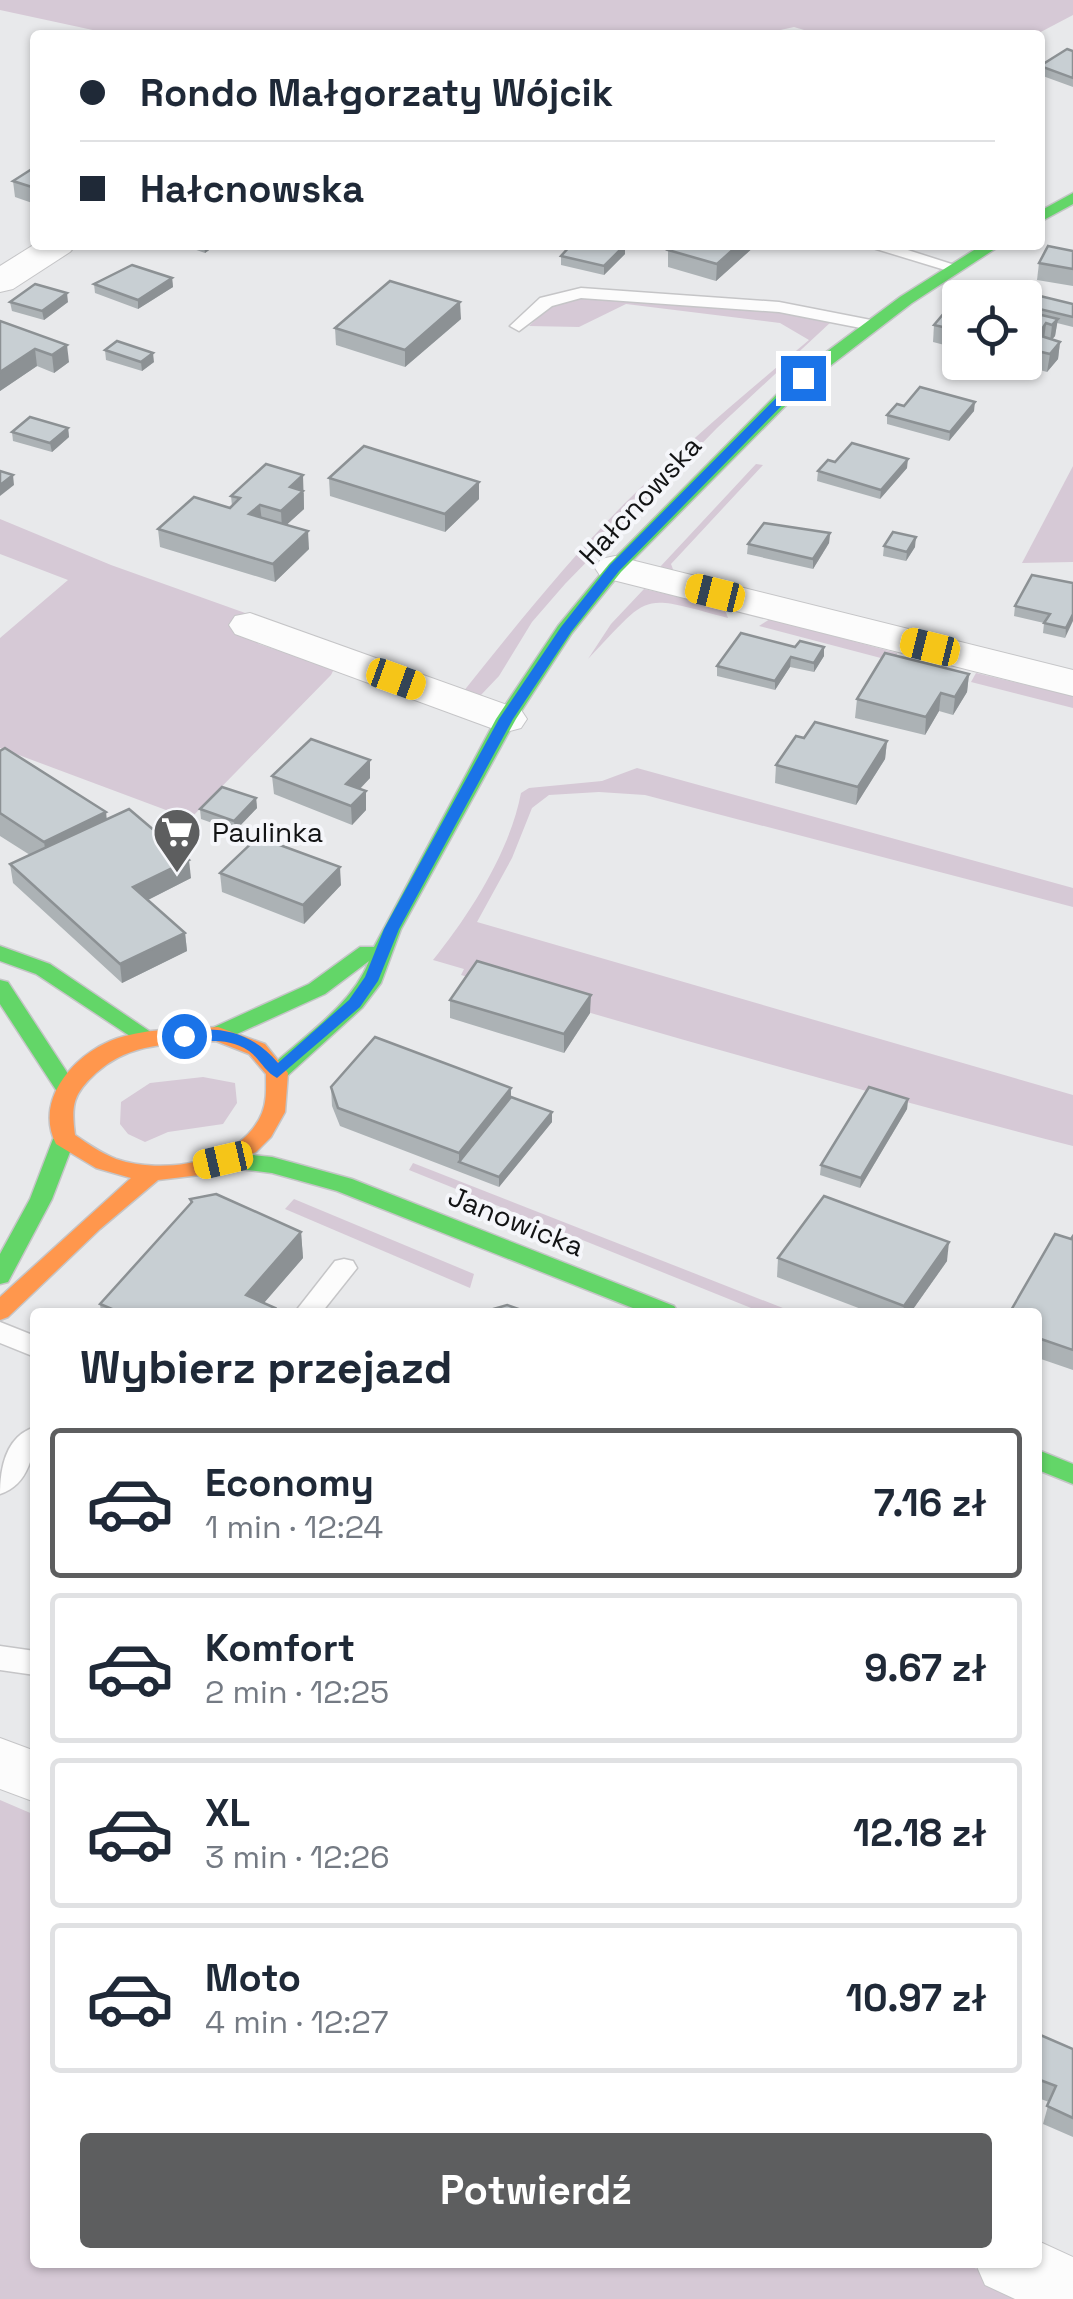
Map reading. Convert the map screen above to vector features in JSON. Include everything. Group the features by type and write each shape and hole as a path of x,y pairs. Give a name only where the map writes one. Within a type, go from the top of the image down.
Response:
{"street":[{"path":"1045,215 1073,198"},
{"path":"0,281 50,250"},
{"name":"Hałcnowska","path":"277,1073 354,1003 372,978 391,929 506,719 566,630 615,568 772,406 871,325 985,250"},
{"path":"615,568 1073,683"},
{"path":"250,625 506,719"},
{"name":"Hałcnowska","path":"218,1034 317,989 355,963 391,929"},
{"path":"0,953 43,969 150,1039"},
{"path":"0,987 66,1088"},
{"path":"0,1276 23,1224 42,1198 48,1170 64,1140 60,1107 66,1088 106,1051 128,1042 218,1034 257,1049 277,1073 281,1117 245,1149 223,1160 152,1174 117,1168 64,1140"},
{"name":"Janowicka","path":"311,1152 344,1185"},
{"name":"Janowicka","path":"223,1160 272,1164 344,1185 656,1308"},
{"path":"0,1311 116,1200 152,1174"},
{"path":"1042,1462 1073,1474"},
{"path":"0,1763 30,1775"},
{"path":"1022,2268 1073,2291"}],"lane":[{"path":"890,250 955,268"},
{"path":"519,326 546,302 582,293 779,307 871,325"},
{"path":"311,1308 344,1268"},
{"path":"0,1332 30,1345"},
{"path":"0,1482 30,1443"},
{"path":"0,1658 30,1662"}],"shaded area":[{"path":"0,0 1073,0 1073,15 1044,30 794,27 93,30 0,10"},
{"path":"571,297 778,311 832,321 717,428 565,584 532,622 499,676 480,696 463,692 624,504 809,340 780,323 626,304 579,327 529,326 552,305"},
{"path":"756,464 763,465 671,564 674,572 660,567"},
{"path":"1073,466 1073,562 1022,563"},
{"path":"0,519 111,565 248,614 245,632 259,644 334,669 190,819 0,748 0,638 68,580 0,554"},
{"path":"644,589 724,607 728,618 677,605 648,604 624,621 588,659 611,624"},
{"path":"770,619 897,653 896,662 759,626"},
{"path":"976,673 1073,696 1073,708 971,682"},
{"path":"637,768 1073,888 1073,907 645,795 599,792 549,795 532,808 512,858 477,922 1073,1095 1073,1146 613,1020 461,975 464,969 433,960 487,881 508,837 521,793 529,788 602,781"},
{"path":"203,1077 235,1083 237,1103 223,1124 168,1132 145,1142 128,1134 120,1124 121,1102 150,1083"},
{"path":"413,1163 783,1308 751,1308 409,1170"},
{"path":"294,1199 474,1274 470,1288 285,1209"},
{"path":"0,1800 30,1813 30,2268 975,2268 1045,2299 0,2299"}],"building":[{"path":"1067,49 1073,51 1073,78 1045,68 1045,63"},
{"path":"30,170 30,186 13,181"},
{"path":"1048,246 1073,251 1073,269 1039,263"},
{"path":"566,250 620,250 604,266 561,256"},
{"path":"668,250 732,250 717,264"},
{"path":"132,265 172,278 138,300 94,284"},
{"path":"390,281 460,302 405,350 335,328"},
{"path":"35,284 67,293 42,311 10,302"},
{"path":"1042,296 1073,304 1073,317 1042,310"},
{"path":"1042,315 1058,319 1052,325 1046,323 1042,329"},
{"path":"0,321 67,345 52,355 35,349 0,372"},
{"path":"1042,336 1060,342 1050,354 1042,352"},
{"path":"117,341 153,353 141,362 105,350"},
{"path":"920,387 975,402 950,432 887,415 897,404 904,406"},
{"path":"30,417 68,428 50,443 12,432"},
{"path":"852,443 908,459 881,490 818,471 828,460 835,462"},
{"path":"364,446 479,482 445,514 329,478"},
{"path":"266,464 303,475 290,487 303,491 281,511 260,505 249,514 308,531 273,564 158,529 194,497 230,508 240,498 231,496"},
{"path":"0,471 13,475 0,485"},
{"path":"764,523 830,533 813,559 748,544"},
{"path":"893,532 916,537 907,552 884,546"},
{"path":"1032,575 1073,583 1073,614 1066,628 1044,623 1050,614 1015,606"},
{"path":"741,633 795,647 800,641 824,647 814,663 791,657 775,681 717,666"},
{"path":"885,653 969,674 955,697 941,693 926,717 857,699"},
{"path":"815,722 887,741 858,787 776,765 796,736 804,738"},
{"path":"311,739 370,760 346,784 366,791 351,806 272,776"},
{"path":"5,748 106,812 44,842 0,813 0,751"},
{"path":"222,787 256,798 234,821 200,809"},
{"path":"129,809 189,860 133,887 185,933 120,964 10,864"},
{"path":"258,837 340,867 303,905 220,873"},
{"path":"477,961 591,995 564,1034 450,1000"},
{"path":"375,1037 511,1088 459,1153 338,1108 331,1087"},
{"path":"869,1087 908,1099 861,1178 821,1165"},
{"path":"511,1097 552,1112 499,1177 459,1162"},
{"path":"216,1194 301,1232 246,1295 275,1308 110,1308 100,1304 192,1202 190,1199"},
{"path":"824,1196 949,1242 904,1306 778,1258"},
{"path":"1055,1234 1071,1239 1073,1236 1073,1350 1042,1339 1042,1308 1012,1308"},
{"path":"1042,2036 1073,2049 1073,2118 1047,2106 1056,2086 1042,2081"}],"traffic: fast":[{"path":"1045,214 1073,198"},
{"path":"277,1073 354,1003 373,978 391,929 506,719 565,630 615,568 803,378 906,300 985,250"},
{"path":"218,1034 317,989 367,952"},
{"path":"0,953 43,969 150,1039"},
{"path":"0,987 66,1088"},
{"path":"0,1276 41,1199 64,1139"},
{"path":"223,1160 272,1165 344,1185 656,1308"},
{"path":"1042,1462 1073,1474"}],"traffic: slow":[{"path":"218,1034 257,1049 277,1073 274,1112 248,1147 208,1166 162,1173 112,1166 64,1139 60,1107 66,1088 107,1051 128,1042 218,1034"},
{"path":"0,1311 92,1223 151,1174"}],"place":[{"name":"Paulinka","path":"177,874"}],"route":[{"path":"184,1036 218,1034 241,1040 257,1049 277,1073 354,1003 372,978 391,929 506,719 566,630 615,568 803,378"}]}
